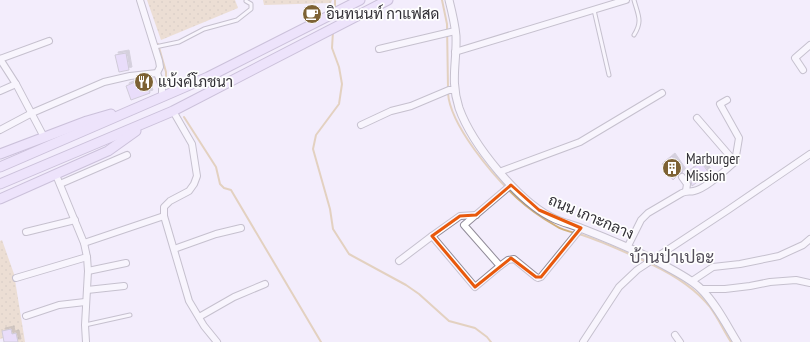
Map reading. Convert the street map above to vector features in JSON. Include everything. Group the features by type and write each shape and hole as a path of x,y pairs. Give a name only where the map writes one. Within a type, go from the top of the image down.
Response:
{"main road":[{"path":"0,167 208,77 360,0"},
{"path":"0,184 174,111 388,0"},
{"path":"0,154 86,121 145,104"},
{"path":"0,199 108,151 153,120"}],"street":[{"path":"140,0 159,61 160,67 157,72 162,86 162,97"},
{"name":"ถนน เกาะกลาง","path":"449,0 455,31 455,52 450,91 481,149 509,187 539,210 578,232 628,246 649,261 692,281 710,299 737,342"},
{"path":"455,52 626,0"},
{"path":"380,49 455,31"},
{"path":"44,137 16,84 0,59 49,41"},
{"path":"803,70 795,58 810,45"},
{"path":"0,130 32,113 104,82 157,72"},
{"path":"0,91 16,84"},
{"path":"361,125 392,111 411,106 450,91"},
{"path":"499,172 580,142 662,94"},
{"path":"628,246 641,220 648,213 686,191 693,192 704,187 735,162 739,138 720,104 727,100"},
{"path":"174,111 192,144 197,176 189,191 164,207 164,216 189,301 217,342"},
{"path":"697,118 735,162"},
{"path":"582,342 619,287 637,270 810,154"},
{"path":"60,184 127,155"},
{"path":"56,175 84,242 87,257 88,271 85,302 86,342"},
{"path":"682,177 687,184 686,191"},
{"path":"500,266 464,225 509,187"},
{"path":"399,261 460,216 476,215"},
{"path":"84,242 164,216"},
{"path":"26,232 75,220"},
{"path":"174,249 216,234 241,228"},
{"path":"432,236 475,287 508,260 514,259 538,278 544,274 578,232"},
{"path":"692,281 713,267 740,264 779,256 810,239"},
{"path":"16,278 87,257"},
{"path":"88,271 126,263"},
{"path":"701,289 725,289 770,282 796,280 810,283"},
{"path":"199,317 234,296 265,284"},
{"path":"87,290 124,286"},
{"path":"26,316 59,305 85,302"},
{"path":"675,335 680,342"}],"lane":[{"path":"634,0 640,22 634,35"},
{"path":"155,48 179,42 204,28 237,20 251,9 251,4 246,1"},
{"path":"594,10 609,75"},
{"path":"85,325 130,315"}],"highlighted area":[{"path":"511,185 539,210 581,228 541,277 536,277 511,258 475,287 432,236 460,216 476,215"}],"shaded area":[{"path":"147,0 235,0 238,8 161,40"},
{"path":"263,0 332,0 331,3 264,5"},
{"path":"2,240 14,274 25,342 18,342 16,333 12,334 11,329 2,331 3,338 0,339 0,241"}],"building":[{"path":"126,53 129,70 119,72 115,55"},
{"path":"143,81 150,93 131,100 126,86 135,82 136,84"},
{"name":"Marburger Mission","path":"672,156 683,172 673,180 662,164"},
{"path":"701,162 709,173 692,186 691,181 685,174"},
{"path":"11,329 12,334 16,333 18,342 4,342 2,331"}],"waterway":[{"path":"335,0 335,9"},
{"path":"442,0 447,24 448,88"},
{"path":"333,31 332,48 339,67 342,84 339,104 316,135 313,149 330,209 333,229 349,254 406,285 419,294 449,321 475,328 491,342"},
{"path":"158,44 166,72 166,83"},
{"path":"448,93 456,120 474,149 496,177 531,210 560,228 595,240 647,262"},
{"path":"184,117 216,167 220,184 224,188 231,190 321,342"},
{"path":"651,264 683,282 704,300 713,311 731,342"}],"place":[{"name":"อินทนนท์ กาแฟสด","path":"312,14"},
{"name":"แบ้งค์โภชนา","path":"144,82"},
{"name":"Marburger Mission","path":"672,168"}],"district":[{"name":"บ้านป่าเปอะ","path":"672,257"}]}
